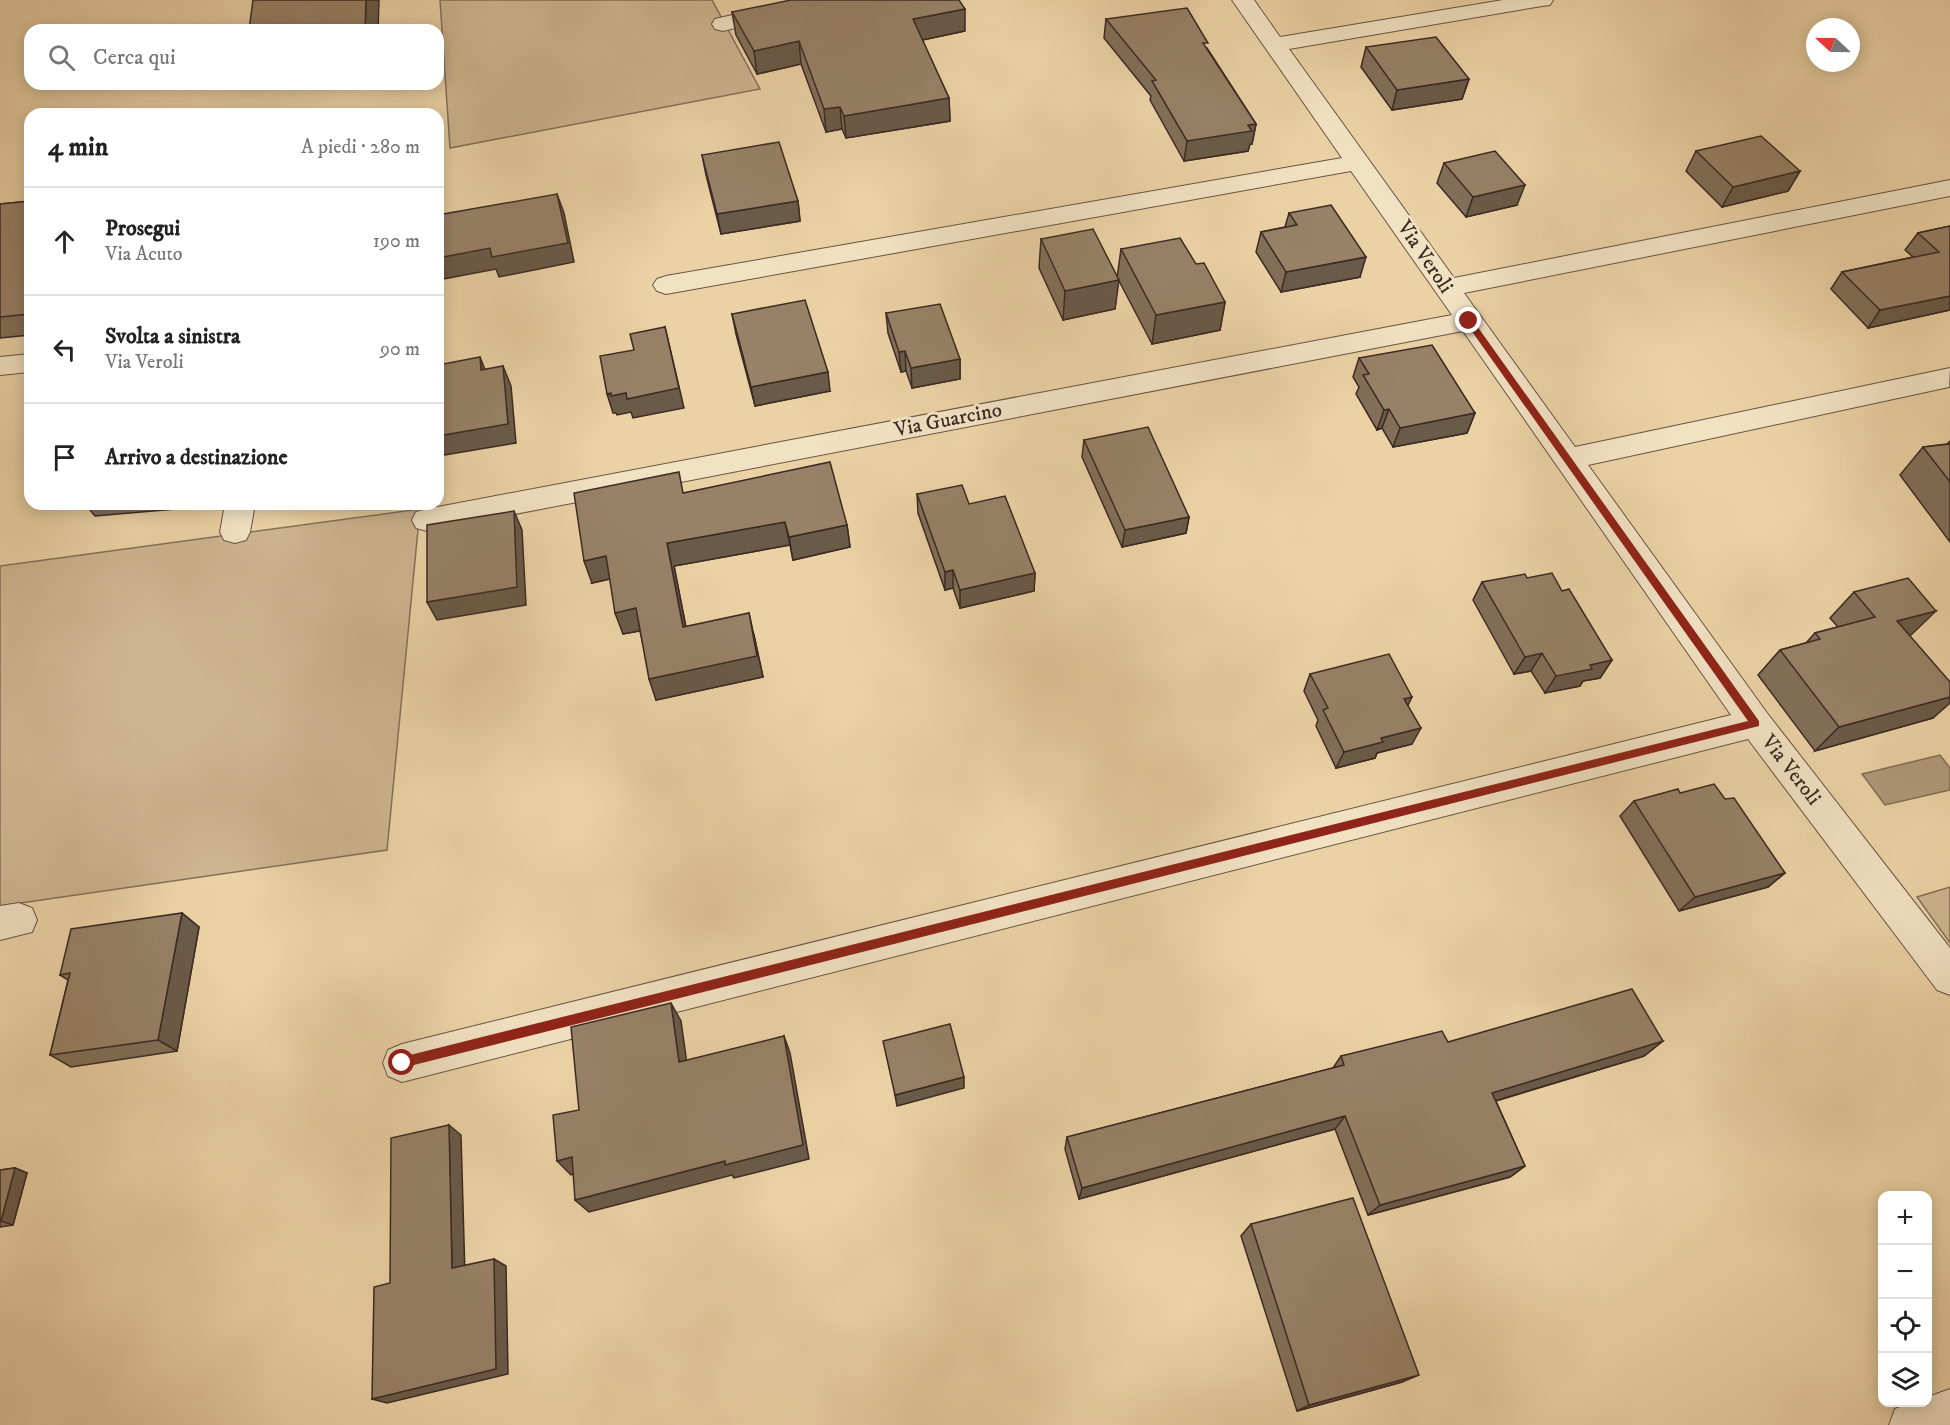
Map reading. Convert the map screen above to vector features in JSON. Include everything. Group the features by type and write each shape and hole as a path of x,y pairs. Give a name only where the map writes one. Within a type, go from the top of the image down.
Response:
{"street":[{"path":"723,24 824,0"},
{"name":"Via Veroli","path":"1244,0 1755,723 1950,977"},
{"path":"1276,44 1542,0"},
{"path":"666,285 1360,162"},
{"path":"1446,288 1950,188"},
{"name":"Via Guarcino","path":"427,520 1469,321"},
{"path":"0,366 24,364"},
{"path":"1567,459 1949,377"},
{"path":"402,1063 1755,723"},
{"path":"1911,1425 1950,1412"}],"shaded area":[{"path":"440,0 712,0 760,89 450,148 444,24 442,24"},
{"path":"420,510 387,850 0,906 0,566"},
{"path":"1940,755 1950,768 1950,790 1885,805 1862,774"},
{"path":"1950,887 1950,943 1917,897"}],"building":[{"path":"253,0 366,0 365,24 250,24"},
{"path":"791,0 959,0 965,9 913,19 949,98 844,116 840,107 824,109 799,41 754,51 732,12"},
{"path":"1187,8 1208,43 1203,43 1256,124 1248,125 1252,131 1187,141 1152,81 1156,80 1106,19"},
{"path":"1436,37 1469,79 1397,90 1366,47"},
{"path":"1761,136 1800,171 1733,187 1696,151"},
{"path":"779,142 798,201 717,214 702,155"},
{"path":"1495,151 1525,185 1473,197 1444,163"},
{"path":"557,194 568,243 492,257 490,248 444,257 444,214"},
{"path":"24,202 24,315 0,317 0,204"},
{"path":"1331,205 1366,257 1286,272 1261,232 1297,225 1289,213"},
{"path":"1950,226 1950,296 1880,310 1842,272 1939,252 1918,233"},
{"path":"1093,229 1119,280 1065,291 1041,239"},
{"path":"1180,238 1196,264 1204,263 1225,302 1156,315 1121,249"},
{"path":"805,300 828,372 751,387 732,314"},
{"path":"940,304 960,359 911,368 905,351 899,352 886,313"},
{"path":"665,327 679,388 627,399 626,393 611,396 611,393 607,394 600,356 634,350 630,334"},
{"path":"1432,345 1475,413 1400,428 1389,409 1384,410 1363,375 1369,374 1359,358"},
{"path":"480,357 481,370 503,366 508,424 444,435 444,364"},
{"path":"1148,427 1189,517 1125,530 1084,440"},
{"path":"1950,444 1950,482 1923,447"},
{"path":"830,462 847,525 789,537 785,522 667,543 683,627 749,613 757,656 649,679 636,608 615,613 606,556 584,561 574,493 679,472 683,493"},
{"path":"962,485 969,504 1005,496 1035,573 960,590 953,570 945,572 917,494"},
{"path":"514,511 517,587 427,602 427,525"},
{"path":"1552,573 1562,591 1569,589 1612,660 1590,665 1592,669 1556,676 1542,653 1525,657 1482,582 1525,574 1527,578"},
{"path":"1908,578 1936,611 1897,621 1950,682 1950,697 1839,727 1780,650 1820,639 1815,633 1875,617 1854,592"},
{"path":"1389,654 1412,697 1404,699 1421,728 1381,738 1383,742 1344,752 1323,710 1328,708 1310,674"},
{"path":"1714,784 1725,799 1734,798 1785,873 1695,897 1634,801 1678,789 1680,793"},
{"path":"182,913 158,1040 50,1055 70,973 60,975 71,929"},
{"path":"1632,989 1663,1041 1492,1093 1525,1166 1380,1205 1345,1116 1082,1188 1067,1137 1344,1065 1341,1056 1442,1031 1448,1042"},
{"path":"671,1003 679,1062 784,1036 803,1145 725,1165 725,1161 575,1200 572,1157 557,1161 553,1115 579,1110 571,1027"},
{"path":"950,1024 964,1077 895,1095 883,1041"},
{"path":"449,1125 452,1268 494,1259 496,1369 372,1399 374,1287 390,1283 391,1138"},
{"path":"15,1168 1,1221 0,1221 0,1170"},
{"path":"1353,1198 1419,1375 1309,1405 1251,1224"}],"route":[{"path":"402,1063 1755,723 1469,321"}]}
